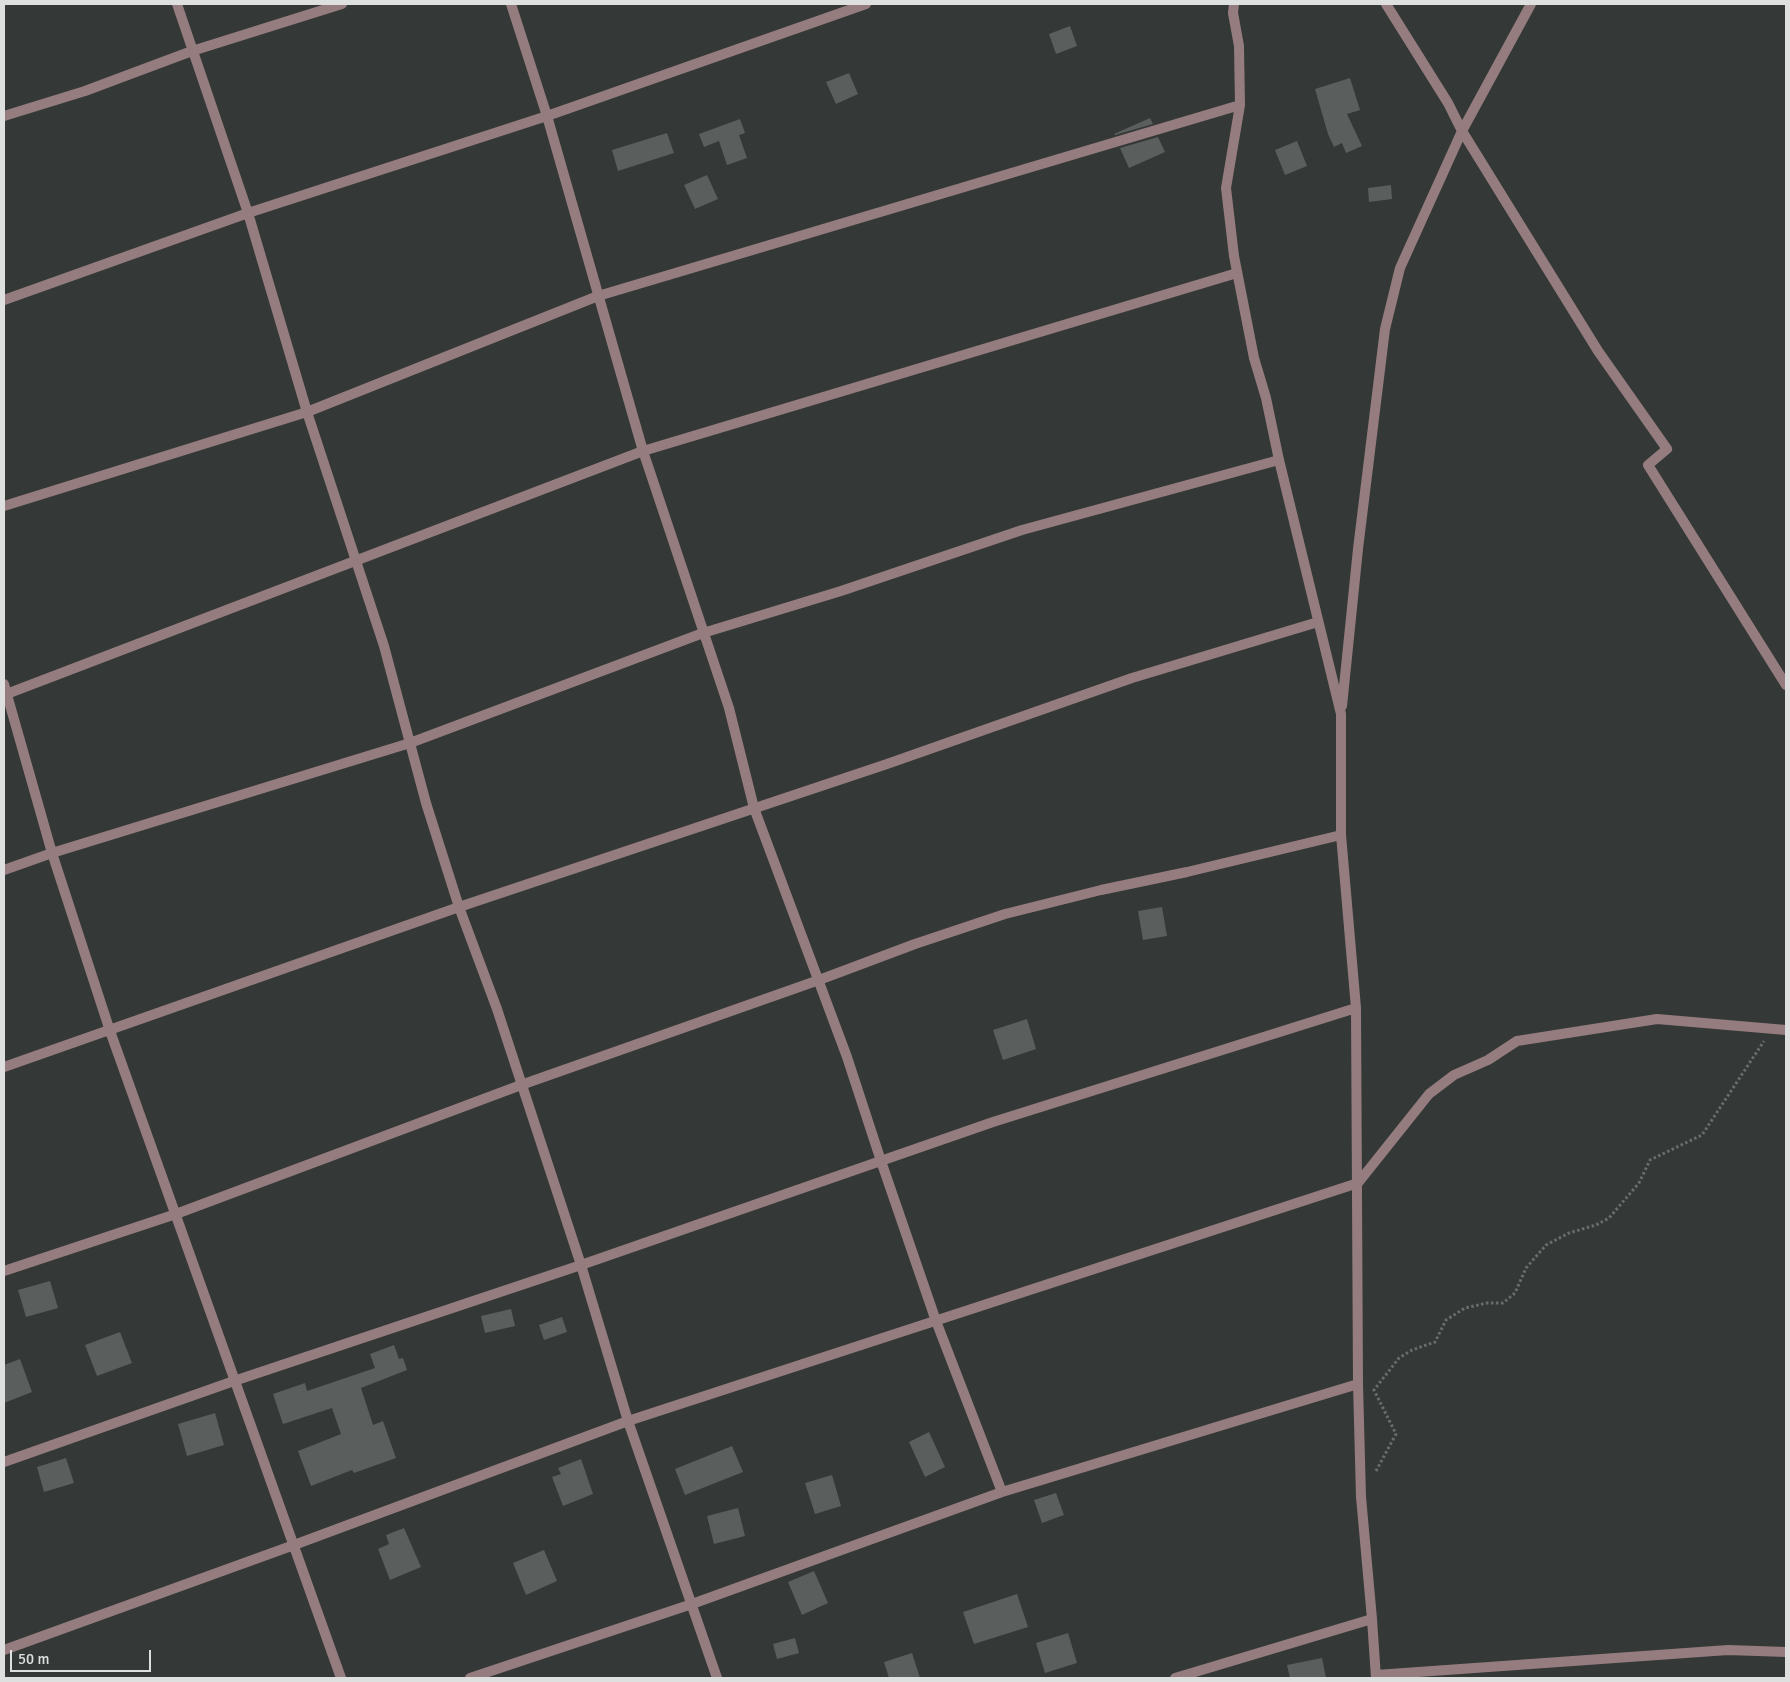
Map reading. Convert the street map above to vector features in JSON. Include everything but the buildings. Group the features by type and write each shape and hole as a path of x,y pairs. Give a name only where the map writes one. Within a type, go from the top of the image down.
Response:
{"street":[{"path":"177,4 248,213 307,412 384,646 426,803 459,908 497,1009 520,1085 581,1265 628,1421 717,1678"},
{"path":"4,116 85,91 192,51 342,4"},
{"path":"511,4 547,116 643,451 729,708 754,808 847,1057 936,1321 1002,1492"},
{"path":"4,300 248,213 547,116 866,4"},
{"path":"1234,4 1233,13 1239,46 1240,105 1226,188 1237,273 1254,358 1266,398 1279,460 1341,714"},
{"path":"1386,4 1448,102 1462,131 1598,351 1667,449 1648,465 1786,685"},
{"path":"1531,4 1462,131 1400,268 1384,329 1358,548 1341,714 1341,835 1356,1008 1358,1384 1361,1497 1376,1676 1728,1650 1786,1652"},
{"path":"4,506 307,412 598,296 1240,105"},
{"path":"5,695 643,451 1237,273"},
{"path":"4,870 52,853 410,743 703,633 841,591 1022,530 1279,460"},
{"path":"4,1067 459,908 887,764 1132,678 1318,622"},
{"path":"4,684 5,695 52,853 110,1031 341,1678"},
{"path":"4,1271 176,1214 520,1085 819,980 915,944 1005,914 1341,835"},
{"path":"4,1462 234,1381 581,1265 1002,1119 1356,1008"},
{"path":"4,1650 628,1421 1358,1183 1429,1094 1454,1075 1488,1060 1518,1041 1658,1019 1786,1030"},
{"path":"470,1678 692,1604 1002,1492 1358,1384"},
{"path":"1176,1678 1372,1619"}],"path":[{"path":"1374,1474 1396,1434 1374,1390 1398,1358 1412,1350 1435,1342 1446,1320 1465,1308 1487,1303 1503,1303 1515,1293 1526,1268 1546,1245 1569,1233 1596,1226 1609,1218 1639,1183 1650,1160 1702,1135 1772,1028"}]}
